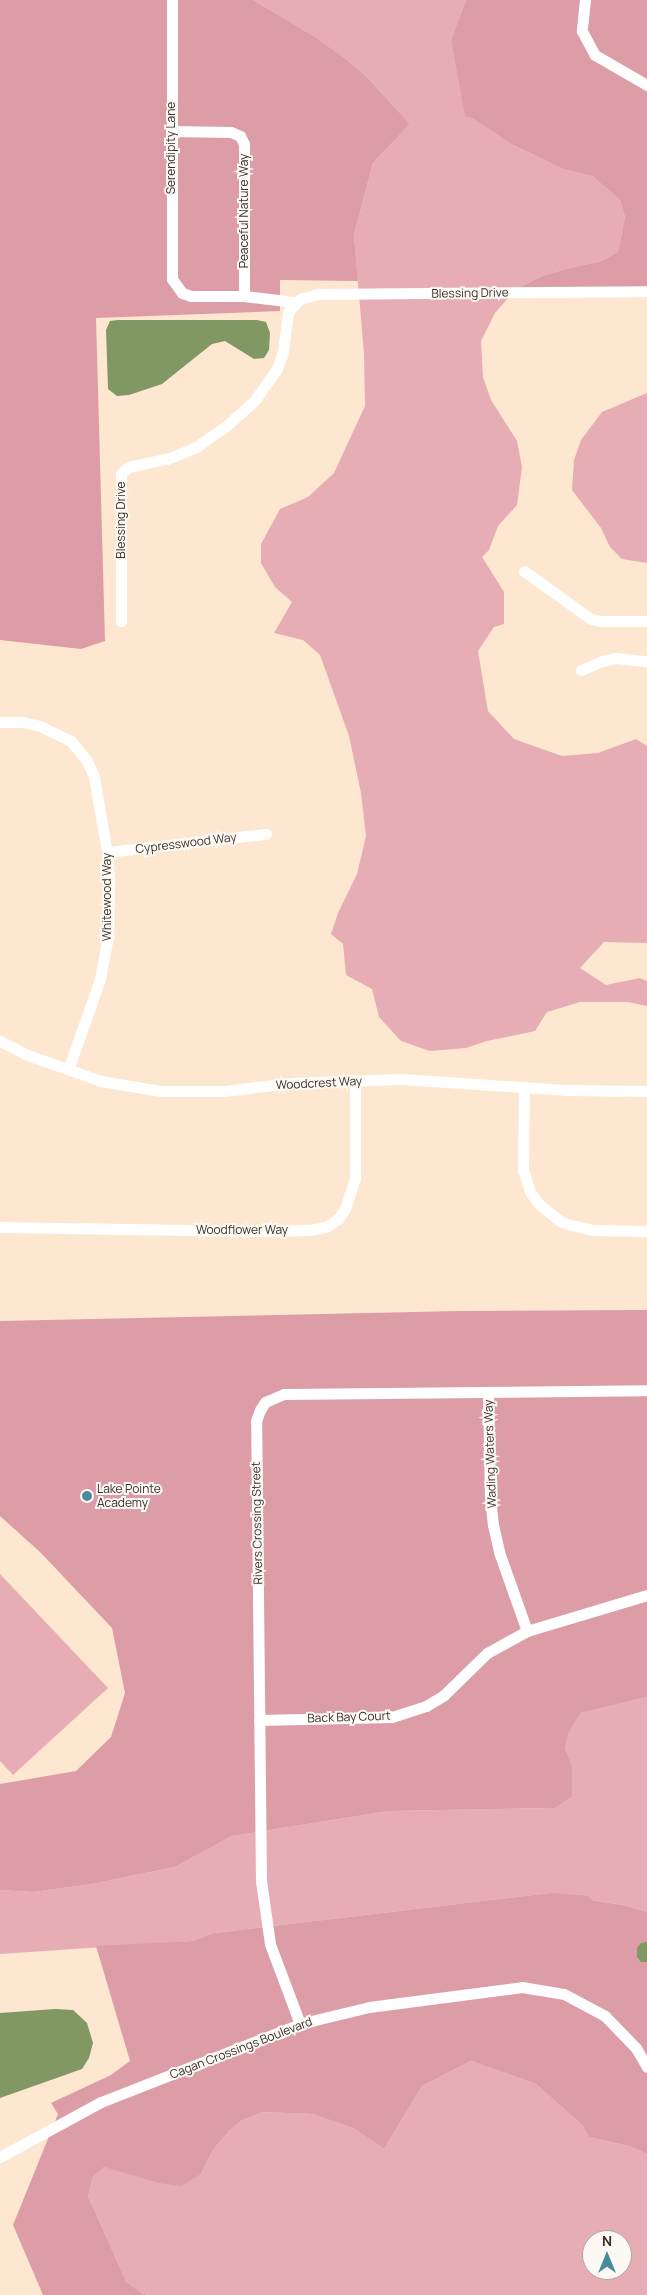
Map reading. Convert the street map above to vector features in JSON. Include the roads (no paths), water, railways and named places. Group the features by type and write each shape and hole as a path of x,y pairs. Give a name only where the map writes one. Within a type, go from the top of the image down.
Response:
{"street":[{"name":"Serendipity Lane","path":"172,0 172,278 182,294"},
{"path":"584,0 582,30 595,55 647,84"},
{"name":"Peaceful Nature Way","path":"172,131 231,132 240,136 244,144 244,296"},
{"name":"Blessing Drive","path":"121,622 121,474 128,467 167,459 196,447 224,427 255,400 277,369 283,352 287,318 295,302 306,296 318,294 647,291"},
{"name":"Blessing Drive","path":"182,294 191,296 244,296 295,302"},
{"path":"524,571 591,619 601,621 647,620"},
{"path":"581,670 602,661 616,658 647,662"},
{"name":"Whitewood Way","path":"0,722 23,722 40,726 58,734 78,749 87,761 94,777 107,852 109,914 106,956 90,1010 68,1070"},
{"name":"Cypresswood Way","path":"107,852 266,834"},
{"name":"Woodcrest Way","path":"0,1041 25,1054 68,1070 114,1084 161,1091 225,1091 288,1083 355,1080 454,1081 524,1087 647,1091"},
{"name":"Woodflower Way","path":"0,1227 262,1231 310,1230 326,1227 338,1219 345,1209 355,1179 355,1080"},
{"path":"524,1087 523,1170 528,1187 539,1204 560,1221 571,1226 593,1230 647,1231"},
{"name":"Rivers Crossing Street","path":"300,2024 270,1944 261,1881 256,1421 265,1402 284,1394 647,1390"},
{"name":"Wading Waters Way","path":"488,1392 490,1497 493,1525 499,1552 526,1631"},
{"name":"Back Bay Court","path":"259,1720 392,1717 426,1706 444,1695 487,1653 526,1631 647,1595"},
{"name":"Cagan Crossings Boulevard","path":"0,2157 102,2102 300,2024 369,2007 522,1987 564,1994 605,2016 636,2048 647,2067"}],"place":[{"name":"Lake Pointe Academy","path":"87,1496"}]}
